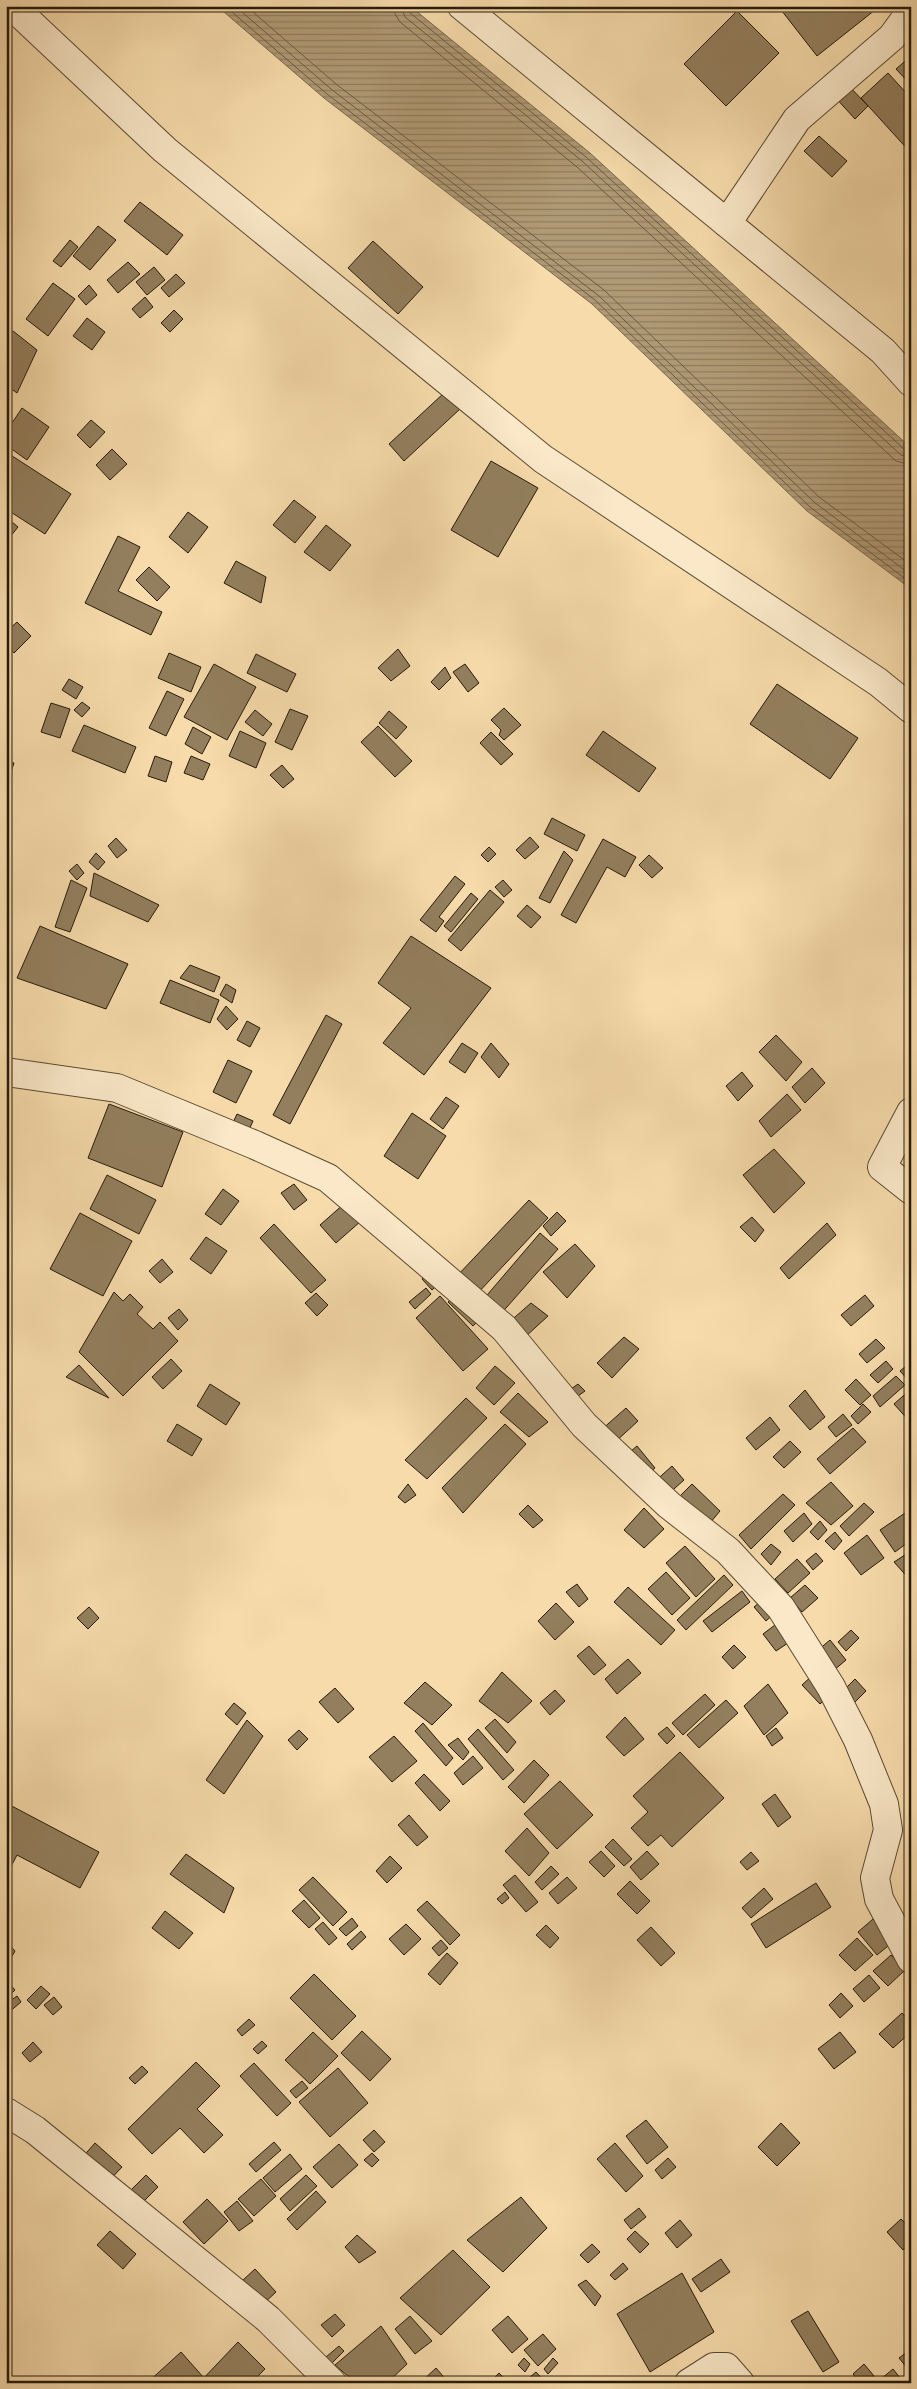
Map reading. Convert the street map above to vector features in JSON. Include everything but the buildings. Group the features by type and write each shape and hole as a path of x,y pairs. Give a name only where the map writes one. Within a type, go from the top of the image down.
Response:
{"street":[{"path":"12,6 165,150 543,460 878,682 911,709"},
{"path":"462,6 883,351 911,382"},
{"path":"727,223 797,119 892,37 911,11"},
{"path":"6,1072 118,1088 255,1145 328,1178 504,1328 584,1426 669,1505 728,1551 781,1608 831,1686 858,1740 884,1804 888,1830 875,1878 879,1899 911,1959"},
{"path":"911,1112 882,1167 911,1190"},
{"path":"6,2112 35,2130 268,2319 332,2383"},
{"path":"689,2383 714,2367 726,2367 740,2383"}],"water":[{"path":"217,6 410,6 590,153 911,448 911,589 807,511 592,304 324,98"}]}
